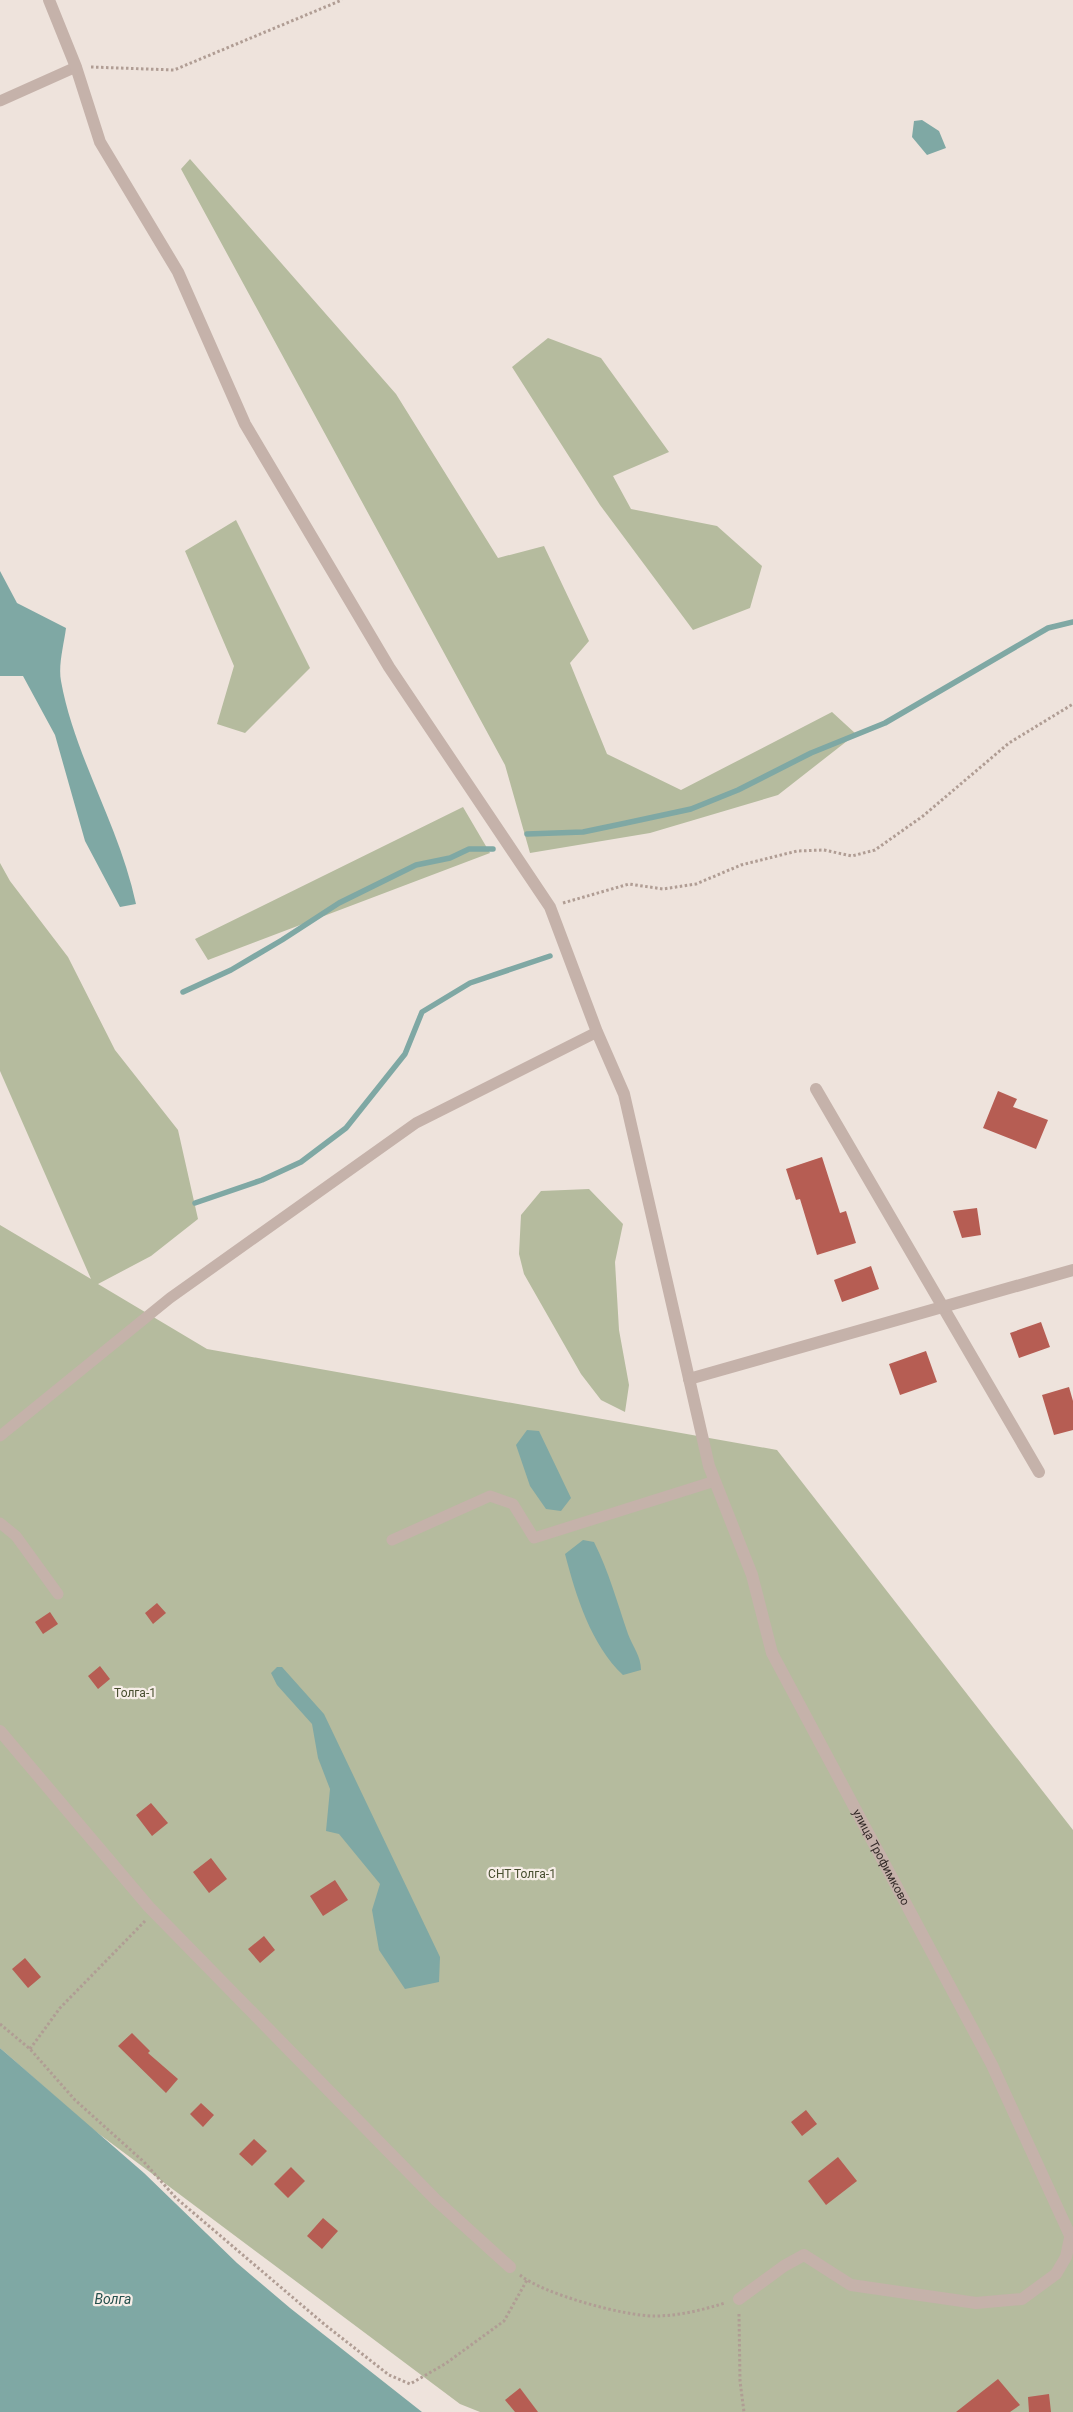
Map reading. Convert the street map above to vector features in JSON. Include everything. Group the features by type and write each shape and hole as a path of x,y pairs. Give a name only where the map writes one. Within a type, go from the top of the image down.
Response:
{"street":[{"name":"улица Трофимково","path":"49,0 76,67 100,142 178,272 245,424 389,666 550,907 597,1032 624,1094 708,1466 752,1575 772,1653 992,2065 1072,2240"},
{"path":"816,1089 1039,1472"},
{"path":"689,1379 1073,1270"},
{"path":"0,1731 154,1912 436,2200 510,2267"},
{"path":"739,2299 784,2266 804,2255 851,2285 976,2303 1022,2299 1056,2274 1066,2257 1072,2240"}],"lane":[{"path":"0,101 76,67"},
{"path":"0,1436 170,1298 416,1123 597,1032"},
{"path":"392,1540 490,1496 513,1504 534,1538 715,1481"},
{"path":"0,1523 16,1536 58,1594"}],"path":[{"path":"76,67 174,70 342,0"},
{"path":"550,907 629,884 663,889 696,884 741,865 797,851 824,850 852,856 874,850 923,816 1009,743 1073,704"},
{"path":"30,2049 60,2008 154,1912"},
{"path":"0,2024 30,2049 75,2100 144,2162 176,2198 311,2310 324,2324 390,2375 410,2384 445,2364 504,2321 527,2280"},
{"path":"510,2267 527,2280 566,2297 609,2308 653,2316 694,2313 739,2299 740,2382 744,2412"}],"green space":[{"path":"190,159 396,394 498,558 544,546 589,641 570,663 607,754 681,790 832,712 856,734 778,795 650,833 530,853 505,765 181,169"},
{"path":"548,338 601,358 669,452 613,476 631,509 717,526 762,566 750,608 693,630 600,505 512,367"},
{"path":"236,520 310,668 245,733 217,724 234,666 185,551"},
{"path":"463,807 490,853 208,960 195,939"},
{"name":"СНТ Толга-1","path":"0,863 10,881 68,957 115,1050 178,1130 198,1219 151,1256 98,1284 207,1349 777,1450 1073,1830 1073,2412 480,2412 460,2404 91,2128 0,2048 0,1225 91,1279 0,1071"},
{"path":"589,1189 623,1224 615,1262 619,1330 629,1385 625,1412 601,1400 581,1374 524,1274 519,1254 521,1215 541,1191"}],"water":[{"path":"922,120 939,131 946,148 927,155 912,137 914,121"},
{"path":"0,571 17,603 66,628 60,675 68,710 76,737 120,848 136,904 120,907 85,841 55,735 23,676 0,676"},
{"path":"527,1430 539,1431 571,1498 561,1511 546,1509 530,1486 516,1445"},
{"path":"583,1540 594,1542 599,1553 613,1587 628,1634 638,1656 641,1670 623,1675 612,1663 593,1635 574,1586 565,1554"},
{"path":"277,1667 282,1667 324,1714 440,1957 439,1982 405,1989 379,1950 372,1910 380,1884 339,1834 326,1831 330,1789 318,1758 312,1724 277,1685 271,1673"},
{"name":"Волга","path":"0,2048 144,2173 237,2263 290,2308 422,2412 0,2412"}],"building":[{"path":"998,1091 1017,1099 1013,1107 1048,1120 1036,1149 983,1128"},
{"path":"822,1157 840,1213 846,1211 856,1243 817,1255 800,1199 796,1200 786,1169"},
{"path":"977,1208 981,1235 962,1238 953,1211"},
{"path":"871,1266 879,1289 842,1302 834,1280"},
{"path":"1041,1322 1050,1347 1019,1358 1010,1333"},
{"path":"926,1351 937,1382 900,1395 889,1364"},
{"path":"1069,1387 1073,1401 1073,1430 1054,1435 1042,1395"},
{"path":"157,1603 166,1613 153,1624 145,1613"},
{"path":"50,1612 58,1624 43,1634 35,1622"},
{"path":"100,1666 110,1679 98,1689 88,1676"},
{"path":"151,1803 168,1823 152,1836 136,1815"},
{"path":"211,1858 227,1879 209,1893 193,1872"},
{"path":"335,1880 348,1900 323,1916 310,1896"},
{"path":"264,1936 275,1950 260,1963 248,1949"},
{"path":"25,1958 41,1977 28,1988 12,1969"},
{"path":"132,2033 150,2051 148,2053 178,2079 166,2093 118,2046"},
{"path":"201,2103 214,2115 203,2127 190,2114"},
{"path":"806,2110 817,2124 802,2136 791,2122"},
{"path":"254,2139 267,2151 252,2166 239,2154"},
{"path":"838,2157 857,2181 826,2205 808,2181"},
{"path":"291,2167 305,2181 288,2198 274,2184"},
{"path":"323,2218 338,2231 322,2249 307,2236"},
{"path":"998,2379 1020,2405 1010,2412 956,2412"},
{"path":"520,2388 538,2412 515,2412 505,2400"},
{"path":"1049,2394 1051,2412 1029,2412 1028,2397"}],"waterway":[{"path":"527,834 583,832 691,809 738,790 811,753 885,723 1048,628 1073,622"},
{"path":"183,992 231,970 339,903 416,865 450,858 469,849 493,849"},
{"path":"195,1203 262,1180 301,1162 346,1128 405,1054 422,1012 470,983 550,956"}],"park label":[{"name":"Толга-1","path":"135,1693"}]}
